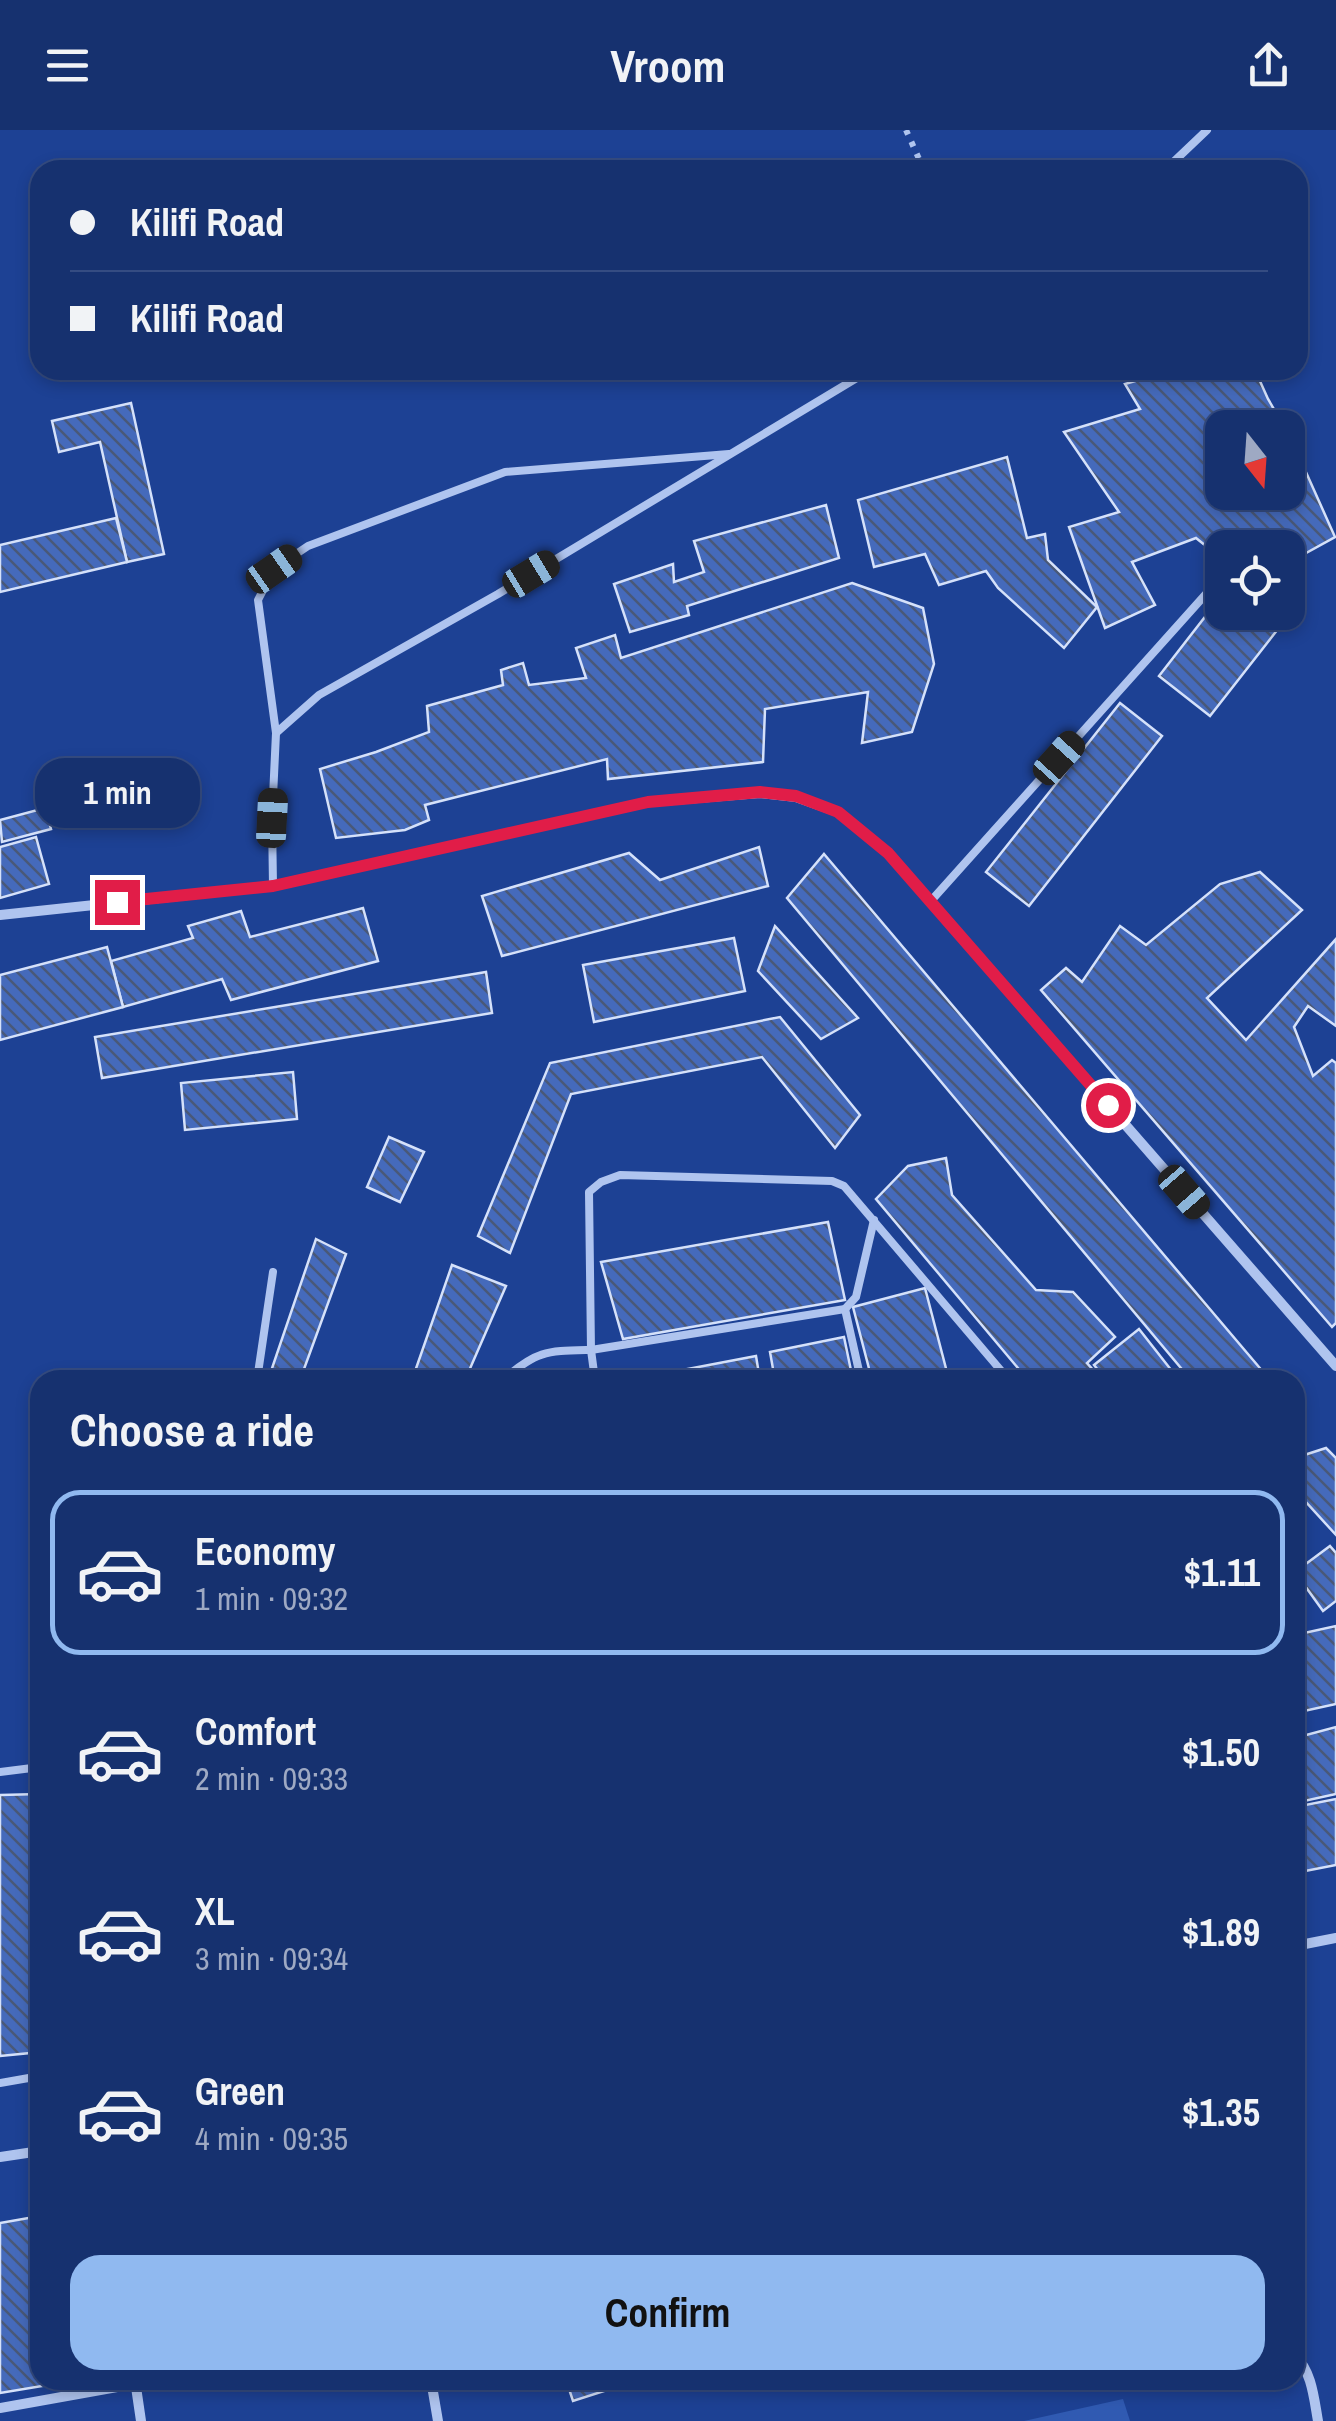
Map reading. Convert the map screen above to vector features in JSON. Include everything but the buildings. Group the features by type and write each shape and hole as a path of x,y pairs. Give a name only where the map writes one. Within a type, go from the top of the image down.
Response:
{"street":[{"path":"0,915 273,886 648,802 760,792 796,796 838,812 888,853 1336,1366"},
{"path":"1305,1944 1336,1938"},
{"path":"0,2158 30,2153"},
{"path":"1305,2369 1318,2421"},
{"path":"0,2408 93,2390"},
{"path":"136,2390 141,2421"},
{"path":"433,2390 438,2421"}],"lane":[{"path":"1176,160 1207,130"},
{"path":"276,734 319,695 498,594 853,380"},
{"path":"273,886 276,734 258,600 274,569 308,546 504,472 731,454"},
{"path":"930,902 1205,595"},
{"path":"594,1370 589,1192 600,1182 620,1174 832,1181 844,1186 1001,1370"},
{"path":"515,1370 530,1358 553,1351 591,1350 846,1309 856,1296 874,1220"},
{"path":"259,1370 274,1272"},
{"path":"846,1309 859,1370"},
{"path":"0,1772 30,1768"},
{"path":"0,2083 30,2078"}],"path":[{"path":"906,130 920,160"}],"shaded area":[{"path":"1123,2399 1130,2421 1024,2421"}],"route":[{"path":"117,902 273,886 648,802 760,792 796,796 838,812 888,853 1108,1105"}]}
